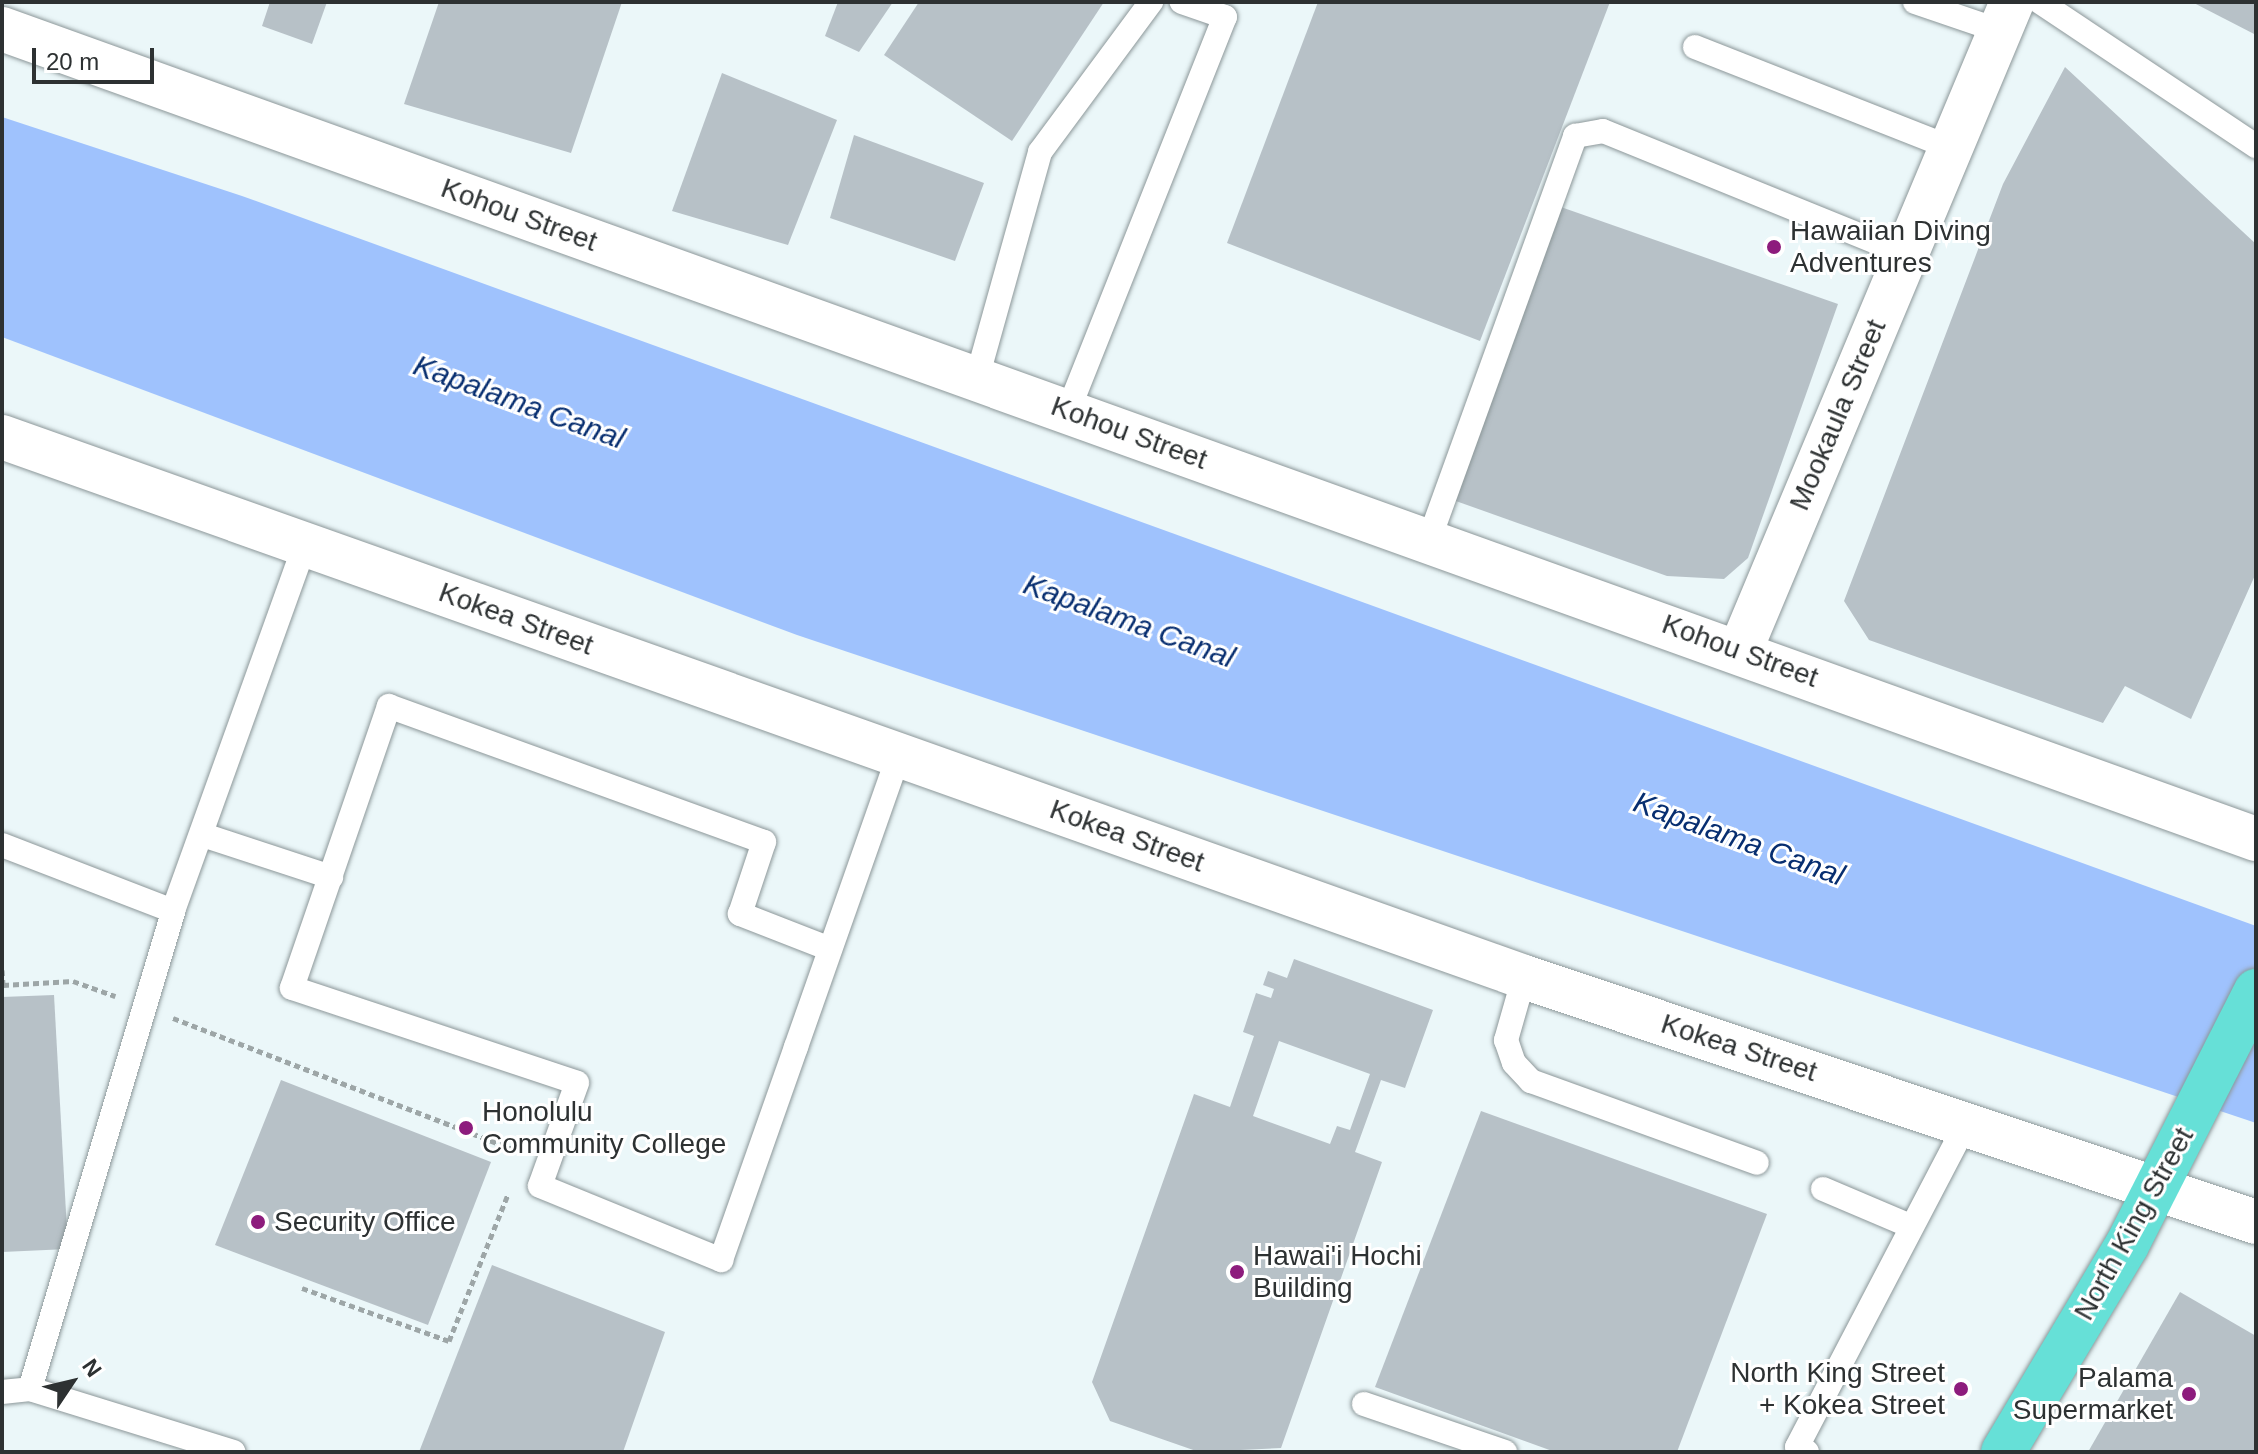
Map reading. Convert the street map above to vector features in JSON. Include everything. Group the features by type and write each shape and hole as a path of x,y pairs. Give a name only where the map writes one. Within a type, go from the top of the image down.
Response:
{"main road":[{"name":"North King Street","path":"2003,1452 2157,1187 2256,991"}],"street":[{"name":"Mookaula Street","path":"1740,651 2006,17"},
{"name":"Kohou Street","path":"2,29 1740,651 2256,839"},
{"name":"Kokea Street","path":"2,437 1524,977 1967,1122 2256,1222"}],"lane":[{"path":"977,378 1040,152 1151,2"},
{"path":"1068,411 1225,17 1182,2"},
{"path":"1915,2 2006,17"},
{"path":"2040,2 2256,146"},
{"path":"1695,47 1951,148"},
{"path":"1429,540 1575,136 1603,131 1906,254"},
{"path":"30,1389 173,911 203,835 305,544"},
{"path":"830,949 740,914 764,842 389,706 292,988 577,1083 540,1186 721,1260 899,755"},
{"path":"203,835 331,877"},
{"path":"2,845 173,911"},
{"path":"1524,977 1506,1040 1514,1063 1531,1081 1757,1163"},
{"path":"1798,1450 1910,1226 1967,1122"},
{"path":"1823,1189 1910,1226"},
{"path":"2,1392 30,1389 198,1446 233,1452"},
{"path":"1364,1404 1505,1452"}],"path":[{"path":"2,970 3,985 73,981 524,1153 518,1168"},
{"path":"302,1288 449,1341 512,1182"}],"water":[{"name":"Kapalama Canal","path":"2,117 242,196 2256,926 2256,1123 797,635 2,337"}],"building":[{"path":"270,2 327,2 312,44 262,26"},
{"path":"439,2 622,2 571,153 404,104"},
{"path":"838,2 893,2 859,52 825,36"},
{"path":"919,2 1104,2 1012,141 884,55"},
{"path":"1318,2 1610,2 1480,341 1227,243"},
{"path":"2192,2 2256,2 2256,35"},
{"path":"2065,67 2256,244 2256,573 2191,719 2125,686 2103,723 1869,640 1844,601 2003,184"},
{"path":"722,73 837,120 788,245 672,211"},
{"path":"854,135 984,183 955,261 830,218"},
{"path":"1558,206 1838,304 1748,558 1724,579 1667,576 1453,500"},
{"name":"Hawai'i Hochi Building","path":"1294,959 1433,1010 1405,1088 1381,1080 1355,1152 1382,1162 1281,1448 1199,1452 1110,1421 1092,1382 1194,1094 1230,1107 1254,1036 1243,1032 1256,993 1271,998 1274,989 1263,985 1268,971 1287,978","holes":["1279,1041 1370,1074 1350,1130 1337,1126 1330,1144 1253,1116"]},
{"path":"54,995 68,1249 2,1252 2,997"},
{"path":"281,1080 491,1162 428,1325 215,1245"},
{"path":"1481,1111 1767,1214 1677,1452 1555,1452 1375,1387"},
{"path":"492,1265 665,1332 623,1452 419,1452"},
{"name":"Palama Supermarket","path":"2180,1292 2256,1336 2256,1452 2088,1452"}],"place":[{"name":"Hawaiian Diving Adventures","path":"1774,247"},
{"name":"Honolulu Community College","path":"466,1128"},
{"name":"Security Office","path":"258,1222"},
{"name":"Hawai'i Hochi Building","path":"1237,1272"},
{"name":"North King Street + Kokea Street","path":"1961,1389"},
{"name":"Palama Supermarket","path":"2189,1394"}]}
